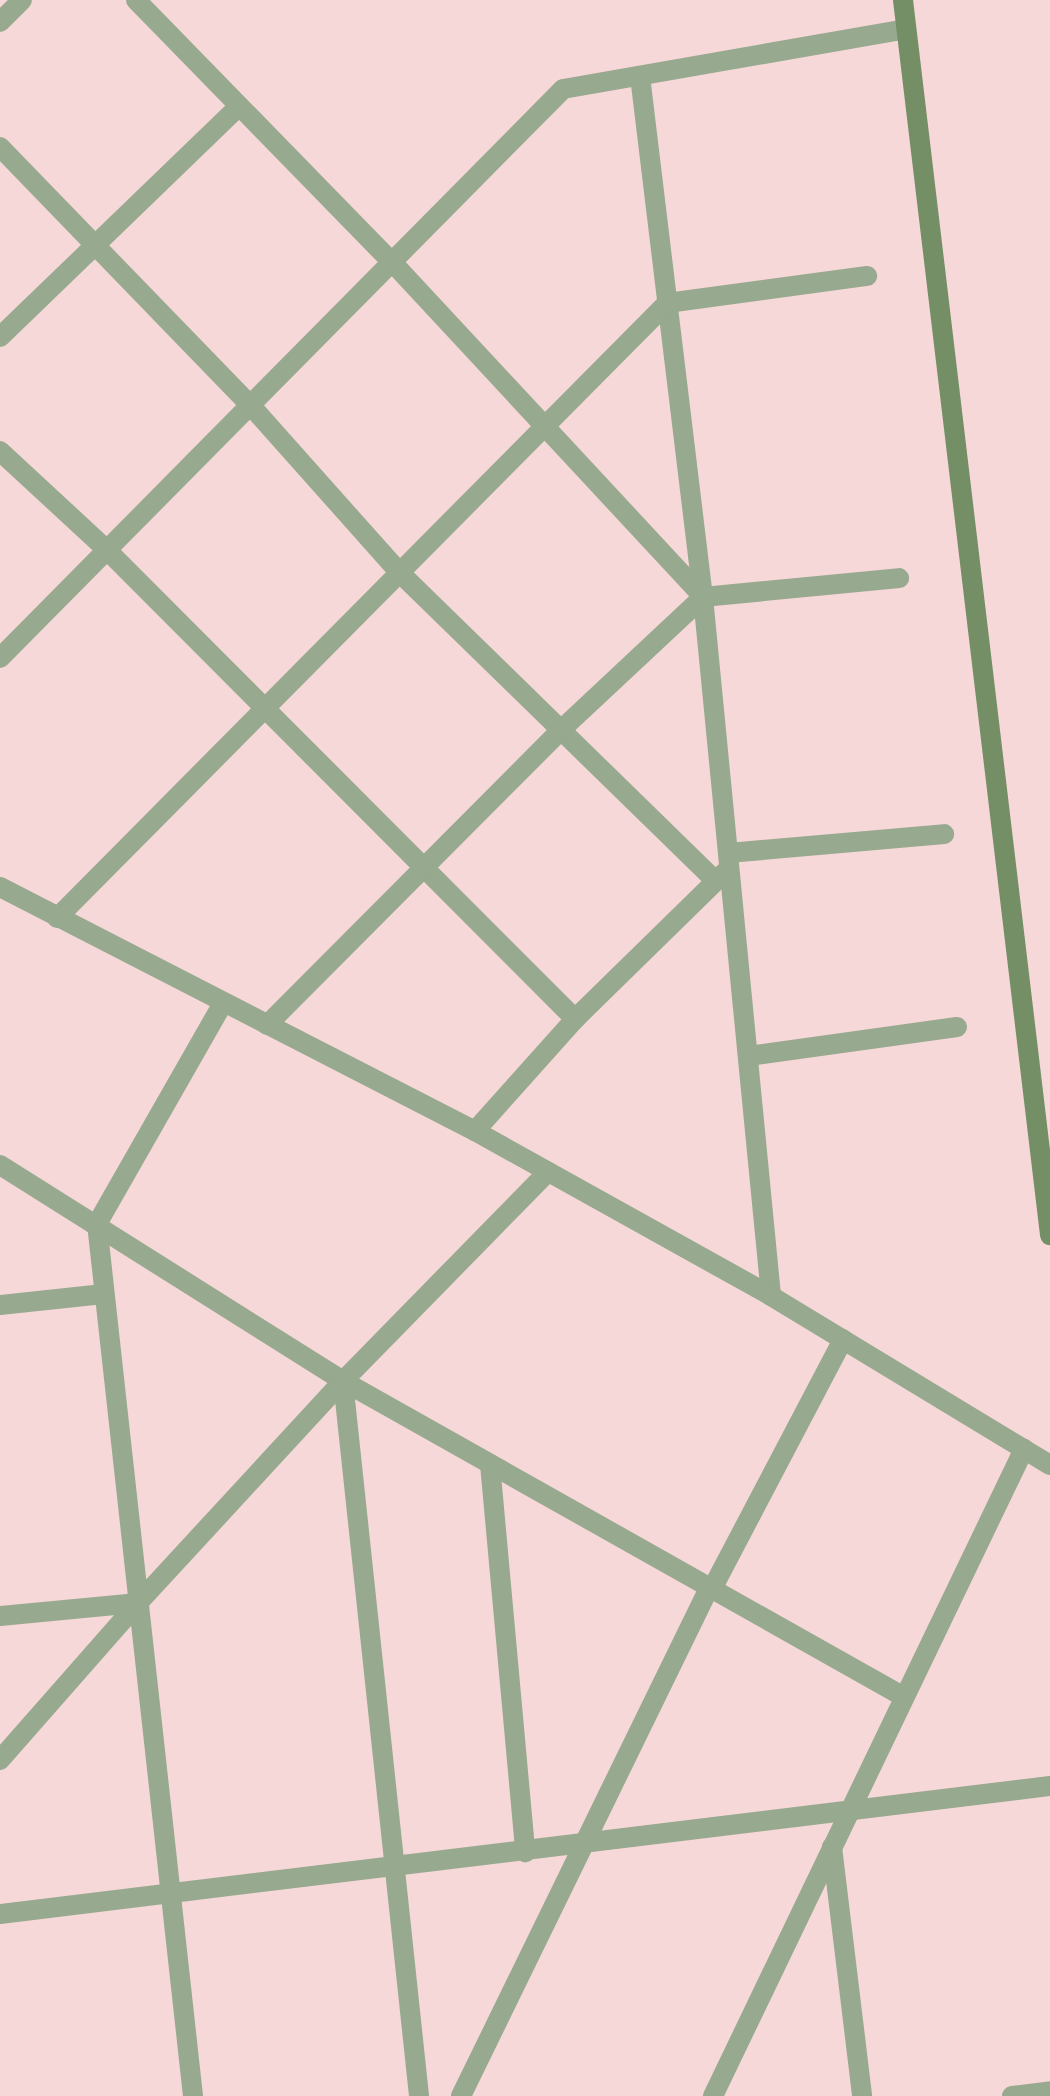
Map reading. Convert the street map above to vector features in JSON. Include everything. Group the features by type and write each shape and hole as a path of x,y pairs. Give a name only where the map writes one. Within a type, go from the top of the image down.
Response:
{"street":[{"path":"0,22 22,0"},
{"path":"136,0 393,263 703,597"},
{"path":"903,0 1050,1235"},
{"path":"0,658 109,552 563,89 906,29"},
{"path":"640,76 703,597 724,867 748,1056 771,1296"},
{"path":"0,337 239,106"},
{"path":"0,147 97,242 252,407 398,571 562,729 724,867"},
{"path":"57,918 398,571 548,427 667,303 867,276"},
{"path":"0,451 109,552 263,711 575,1019"},
{"path":"267,1025 562,729 703,597 899,578"},
{"path":"475,1131 575,1019 724,867 944,834"},
{"path":"0,887 475,1131 771,1296 1050,1465"},
{"path":"193,2096 97,1224 223,1003"},
{"path":"748,1056 957,1027"},
{"path":"0,1165 343,1381 904,1697"},
{"path":"0,1760 138,1603 343,1381 548,1172"},
{"path":"0,1305 103,1294"},
{"path":"461,2096 711,1588 843,1339"},
{"path":"343,1381 419,2096"},
{"path":"713,2096 1024,1449"},
{"path":"490,1464 525,1852"},
{"path":"0,1616 138,1603"},
{"path":"0,1914 582,1847 1050,1786"},
{"path":"832,1847 862,2096"},
{"path":"1012,2096 1050,2091"}]}
